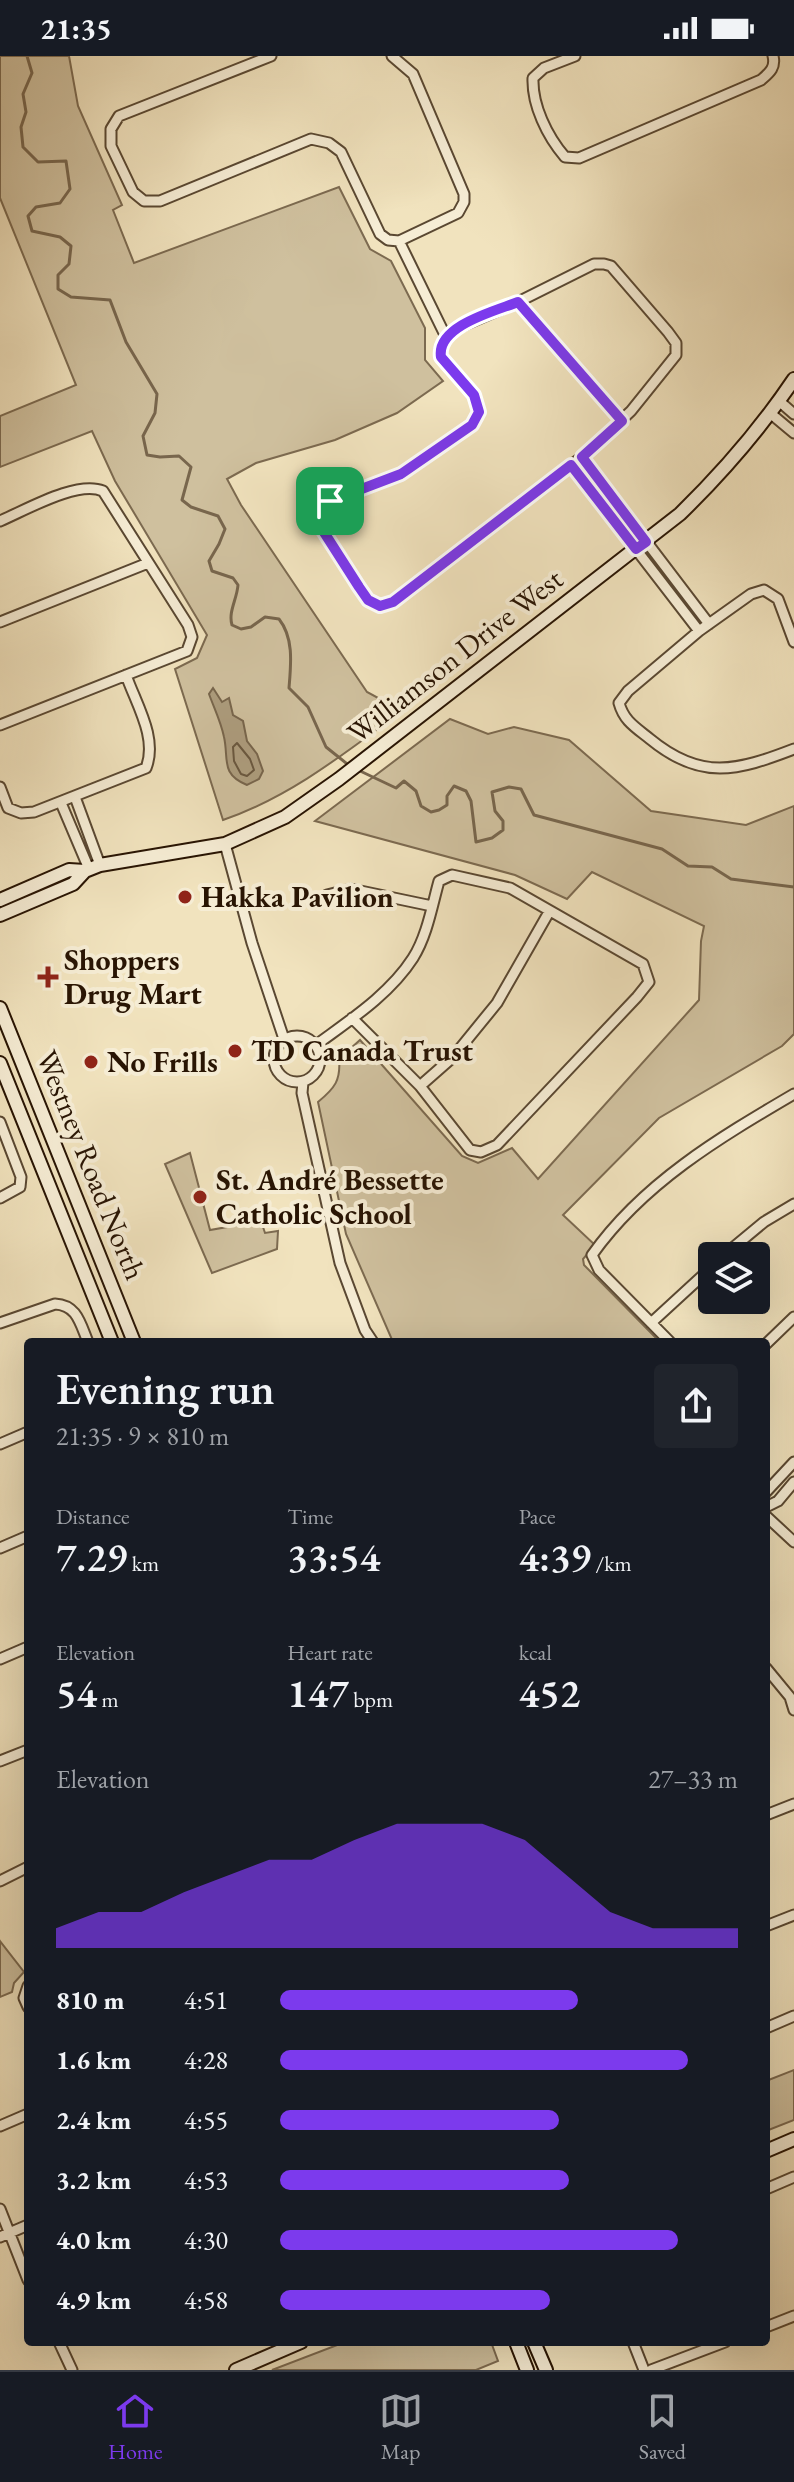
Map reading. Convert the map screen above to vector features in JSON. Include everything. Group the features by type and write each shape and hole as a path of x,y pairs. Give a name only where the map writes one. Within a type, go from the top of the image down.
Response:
{"street":[{"path":"271,56 119,116 111,129 111,146 133,192 144,201 160,201 311,139 329,143 341,152 380,234 388,240 399,241 458,213 464,202 464,194 413,74 392,56"},
{"path":"575,56 544,68 533,78 533,97 555,146 565,157 579,158 761,80 772,71 773,56"},
{"path":"399,241 446,337"},
{"path":"594,264 604,264 611,266 676,343 676,355 622,421 582,457 393,602 380,606 368,600 320,526 319,512 330,501 401,474 472,425 479,412 474,395 441,357 440,350 446,337 455,329 594,264"},
{"path":"518,302 622,421"},
{"name":"Williamson Drive West","path":"0,900 69,870 225,844 285,817 339,779 680,514 716,479 794,379"},
{"path":"779,401 794,414"},
{"path":"770,413 794,433"},
{"path":"582,457 699,631"},
{"path":"571,465 709,624"},
{"path":"0,521 76,489 103,491 188,625 192,637 187,651 0,725"},
{"path":"0,622 148,563"},
{"path":"794,642 778,599 764,590 751,594 699,631 628,691 619,703 623,716 684,762 735,769 794,749"},
{"path":"0,787 8,808 21,813 34,812 146,768 151,756 150,740 126,675"},
{"path":"75,797 91,868"},
{"path":"61,803 91,868"},
{"path":"225,844 252,943 284,1039"},
{"name":"Williamson Drive West","path":"0,915 73,884 91,868"},
{"path":"316,1045 395,981 414,956 439,881 452,875 510,888 643,964 649,982 497,1145 481,1152 470,1150 420,1086 352,1018"},
{"path":"327,895 351,889 432,906"},
{"path":"420,1086 453,1057 497,1003 549,912"},
{"name":"Westney Road North","path":"0,1008 132,1338"},
{"path":"296,1036 309,1039 316,1045 321,1058 313,1077 303,1082 289,1081 276,1070 275,1052 284,1039 296,1036"},
{"name":"Westney Road North","path":"0,1063 110,1338"},
{"path":"303,1082 302,1093 340,1263 370,1338"},
{"path":"666,1338 599,1270 592,1255 651,1191 685,1162 715,1140 794,1094"},
{"path":"0,1122 21,1177 20,1187 0,1198"},
{"path":"740,1242 764,1222 794,1204"},
{"path":"651,1323 698,1280"},
{"path":"0,1323 55,1304 64,1304 75,1310 86,1338"},
{"path":"770,1340 794,1317"},
{"path":"0,1444 24,1434"},
{"path":"770,1488 794,1462"},
{"path":"770,1505 778,1501 794,1482"},
{"path":"770,1520 794,1542"},
{"path":"0,1548 24,1538"},
{"path":"0,1659 24,1649"},
{"path":"770,1672 792,1696 794,1710"},
{"path":"0,1761 24,1752"},
{"path":"770,1813 794,1804"},
{"path":"0,1881 24,1869"},
{"path":"770,1924 794,1915"},
{"path":"770,2026 794,2016"},
{"path":"0,2126 24,2116"},
{"path":"770,2149 794,2139"},
{"path":"770,2187 794,2177"},
{"path":"0,2209 5,2235 24,2272"},
{"path":"5,2235 24,2227"},
{"path":"770,2325 794,2316"},
{"path":"61,2346 72,2370"},
{"path":"236,2370 292,2346"},
{"path":"518,2346 527,2370"},
{"path":"536,2346 546,2370"},
{"path":"635,2346 644,2370"},
{"path":"651,2370 714,2346"}],"shaded area":[{"path":"0,56 69,56 78,106 122,205 113,210 134,263 339,187 370,249 391,261 425,328 425,360 443,381 397,413 335,440 256,463 227,479 241,505 367,692 402,711 294,786 223,820 175,669 197,658 207,635 115,481 92,431 0,467 0,416 76,385 0,198"},
{"path":"450,719 488,734 514,727 569,740 651,811 746,825 794,806 794,1034 782,1046 659,1118 563,1215 595,1245 583,1259 584,1265 656,1338 391,1338 346,1234 318,1102 336,1083 339,1059 360,1040 462,1156 478,1163 512,1148 538,1179 699,1000 704,926 592,872 567,899 515,875 315,821"},
{"path":"190,1153 210,1230 261,1221 265,1233 278,1231 277,1249 212,1273 165,1164"},
{"path":"0,1941 24,1972 14,1983 12,1992 0,1997"},
{"path":"794,2070 794,2120 770,2129 770,2079"},
{"path":"335,2346 492,2346 498,2361 476,2370 272,2370"}],"water":[{"path":"213,688 222,702 229,698 233,715 243,721 247,741 257,754 263,771 259,779 247,785 229,771 223,731 209,694"}],"waterway":[{"path":"27,56 32,73 23,94 26,112 21,127 23,147 38,162 66,161 70,189 60,203 36,207 28,216 32,231 60,237 71,246 69,264 58,275 58,289 71,297 110,300 126,342 157,394 155,413 143,436 147,455 179,456 191,467 182,500 191,507 218,516 225,529 209,561 212,571 233,578 238,585 231,615 232,625 241,629 251,627 265,617 279,619 289,643 289,688 308,707 326,747 351,767"},
{"path":"358,770 396,788 404,781 416,791 421,806 431,812 447,805 447,796 454,786 466,791 471,801 476,842 492,838 503,830 503,821 495,811 492,792 509,787 521,789 534,815 662,849 688,866 712,867 731,879 794,887"}],"place":[{"name":"Hakka Pavilion","path":"185,897"},
{"name":"Shoppers Drug Mart","path":"48,977"},
{"name":"TD Canada Trust","path":"235,1051"},
{"name":"No Frills","path":"91,1062"},
{"name":"St. André Bessette Catholic School","path":"200,1197"}],"route":[{"path":"518,302 622,421 582,457 646,542 636,549 571,465 393,602 380,606 368,600 320,526 319,512 330,501 401,474 472,425 479,412 474,395 441,357 440,350 446,337 455,329 518,302"}]}
